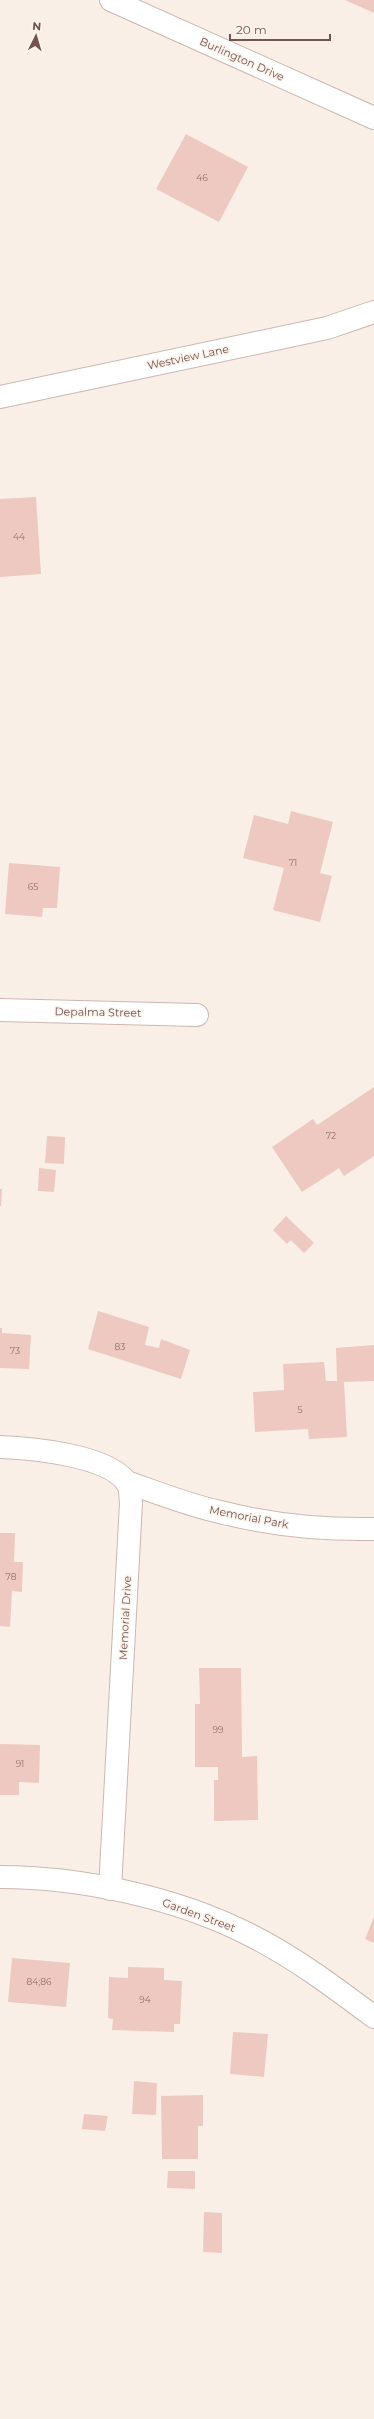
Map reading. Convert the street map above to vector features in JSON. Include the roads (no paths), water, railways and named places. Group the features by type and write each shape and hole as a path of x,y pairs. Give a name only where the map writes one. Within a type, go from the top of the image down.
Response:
{"street":[{"name":"Burlington Drive","path":"110,0 374,118"},
{"name":"Westview Lane","path":"0,397 327,328 374,312"},
{"name":"Depalma Street","path":"0,1010 196,1015"},
{"path":"0,1447 32,1449 76,1456 110,1469 127,1482"},
{"name":"Memorial Park","path":"127,1482 206,1508 246,1518 318,1528 374,1528"},
{"name":"Memorial Drive","path":"110,1889 131,1503 127,1482"},
{"name":"Garden Street","path":"0,1877 61,1881 110,1889 160,1901 210,1918 250,1934 326,1982 374,2017"}]}
